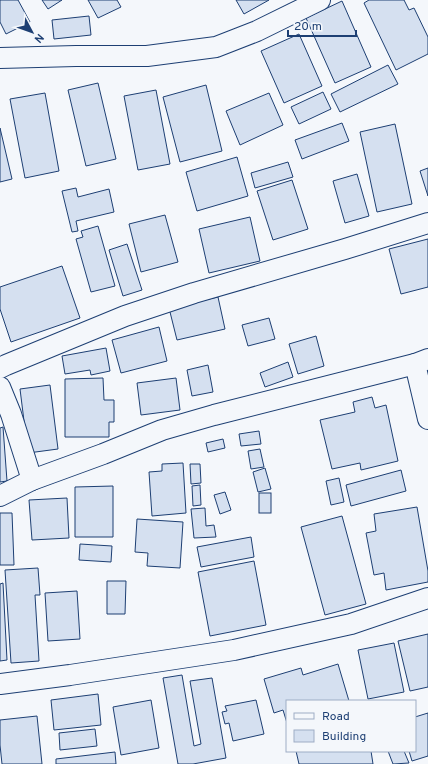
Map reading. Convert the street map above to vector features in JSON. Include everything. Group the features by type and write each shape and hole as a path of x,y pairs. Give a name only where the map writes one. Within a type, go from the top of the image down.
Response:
{"street":[{"path":"0,58 147,56 216,47 256,31 320,0"},
{"path":"0,368 6,364 125,316 194,293 428,223"},
{"path":"0,496 32,480 103,454 162,430 422,361 428,419"},
{"path":"0,387 11,414 32,480"},
{"path":"0,684 234,650 352,624 428,598"}],"building":[{"path":"0,0 18,0 30,22 6,34 0,22"},
{"path":"42,0 62,0 48,9"},
{"path":"88,0 117,0 121,7 98,18"},
{"path":"236,0 269,0 244,14"},
{"path":"369,0 404,0 409,10 414,8 428,37 428,54 396,70 364,3"},
{"path":"342,1 371,67 335,83 306,18"},
{"path":"89,16 91,35 54,39 52,20"},
{"path":"299,34 322,86 284,103 261,51"},
{"path":"388,65 398,84 340,112 331,94"},
{"path":"98,83 116,159 86,166 68,90"},
{"path":"206,85 222,151 180,162 163,97"},
{"path":"156,90 170,164 138,170 124,96"},
{"path":"323,92 331,109 299,124 291,107"},
{"path":"45,93 59,171 25,178 10,99"},
{"path":"269,93 283,125 240,145 226,111"},
{"path":"342,123 349,141 302,159 295,140"},
{"path":"395,124 412,204 377,212 360,132"},
{"path":"0,128 12,179 0,182"},
{"path":"237,157 248,196 197,211 186,172"},
{"path":"288,162 293,177 255,188 251,173"},
{"path":"428,168 428,196 420,171"},
{"path":"357,174 369,216 345,223 333,181"},
{"path":"292,180 308,229 273,240 257,191"},
{"path":"76,188 78,197 109,189 114,212 76,221 78,231 72,232 62,191"},
{"path":"165,215 178,262 141,272 129,224"},
{"path":"250,217 260,261 209,273 199,229"},
{"path":"98,226 115,286 91,292 76,239 83,237 81,231"},
{"path":"428,239 428,287 401,294 389,249"},
{"path":"127,244 142,290 123,296 109,250"},
{"path":"62,266 80,318 11,342 0,309 0,287"},
{"path":"218,297 225,329 177,340 169,308"},
{"path":"269,318 275,339 248,346 242,325"},
{"path":"159,327 167,361 121,373 112,340"},
{"path":"316,336 324,366 298,374 289,344"},
{"path":"106,348 110,371 91,375 90,370 65,374 62,356"},
{"path":"288,362 293,377 265,387 260,373"},
{"path":"208,365 213,392 192,396 187,370"},
{"path":"103,378 104,400 114,400 114,422 109,422 109,437 65,437 65,379"},
{"path":"176,378 180,410 141,415 137,383"},
{"path":"50,385 58,449 28,453 20,389"},
{"path":"372,397 375,408 386,405 398,461 361,470 360,463 332,469 320,420 355,412 353,402"},
{"path":"3,427 7,481 0,482 0,428"},
{"path":"259,431 261,444 241,446 239,434"},
{"path":"223,439 225,448 208,452 206,443"},
{"path":"260,449 264,467 251,469 248,451"},
{"path":"183,463 186,513 152,516 149,472 162,471 162,464"},
{"path":"190,464 200,464 201,483 191,484"},
{"path":"265,468 271,489 258,492 253,472"},
{"path":"401,470 406,491 351,506 346,485"},
{"path":"339,478 344,502 331,505 326,481"},
{"path":"200,485 201,505 193,506 192,486"},
{"path":"113,486 113,537 75,537 75,487"},
{"path":"225,492 231,510 220,514 214,495"},
{"path":"259,493 271,493 271,513 259,513"},
{"path":"67,498 69,538 32,540 29,500"},
{"path":"417,507 428,571 428,582 386,590 384,573 374,575 366,533 376,531 374,514"},
{"path":"205,508 206,526 214,525 216,537 194,538 191,509"},
{"path":"0,513 12,513 14,565 0,565"},
{"path":"342,516 366,604 325,615 301,527"},
{"path":"137,519 183,522 180,568 147,566 148,553 135,552"},
{"path":"251,537 254,557 201,567 197,547"},
{"path":"80,544 112,546 111,562 79,560"},
{"path":"254,561 266,625 210,636 198,572"},
{"path":"38,568 40,595 35,595 39,661 11,663 5,570"},
{"path":"107,581 126,581 125,614 107,614"},
{"path":"3,583 7,660 0,661 0,584"},
{"path":"77,591 80,639 48,641 45,593"},
{"path":"428,634 428,687 410,691 398,641"},
{"path":"394,643 404,692 368,699 358,650"},
{"path":"338,664 349,700 286,700 286,720 283,710 274,713 264,679 301,668 303,675"},
{"path":"182,675 194,746 201,744 190,681 212,678 226,758 193,764 178,764 163,678"},
{"path":"98,694 101,725 54,730 51,700"},
{"path":"151,700 159,748 121,755 113,707"},
{"path":"256,700 264,734 233,741 229,723 225,724 222,712 227,711 225,706"},
{"path":"428,713 428,756 412,761 409,752 416,752 416,717"},
{"path":"37,716 42,764 2,764 0,720"},
{"path":"95,729 97,746 60,750 59,733"},
{"path":"115,752 116,764 56,764 56,759"},
{"path":"296,752 371,752 373,764 299,764"},
{"path":"388,752 404,752 409,763 393,764"}]}
